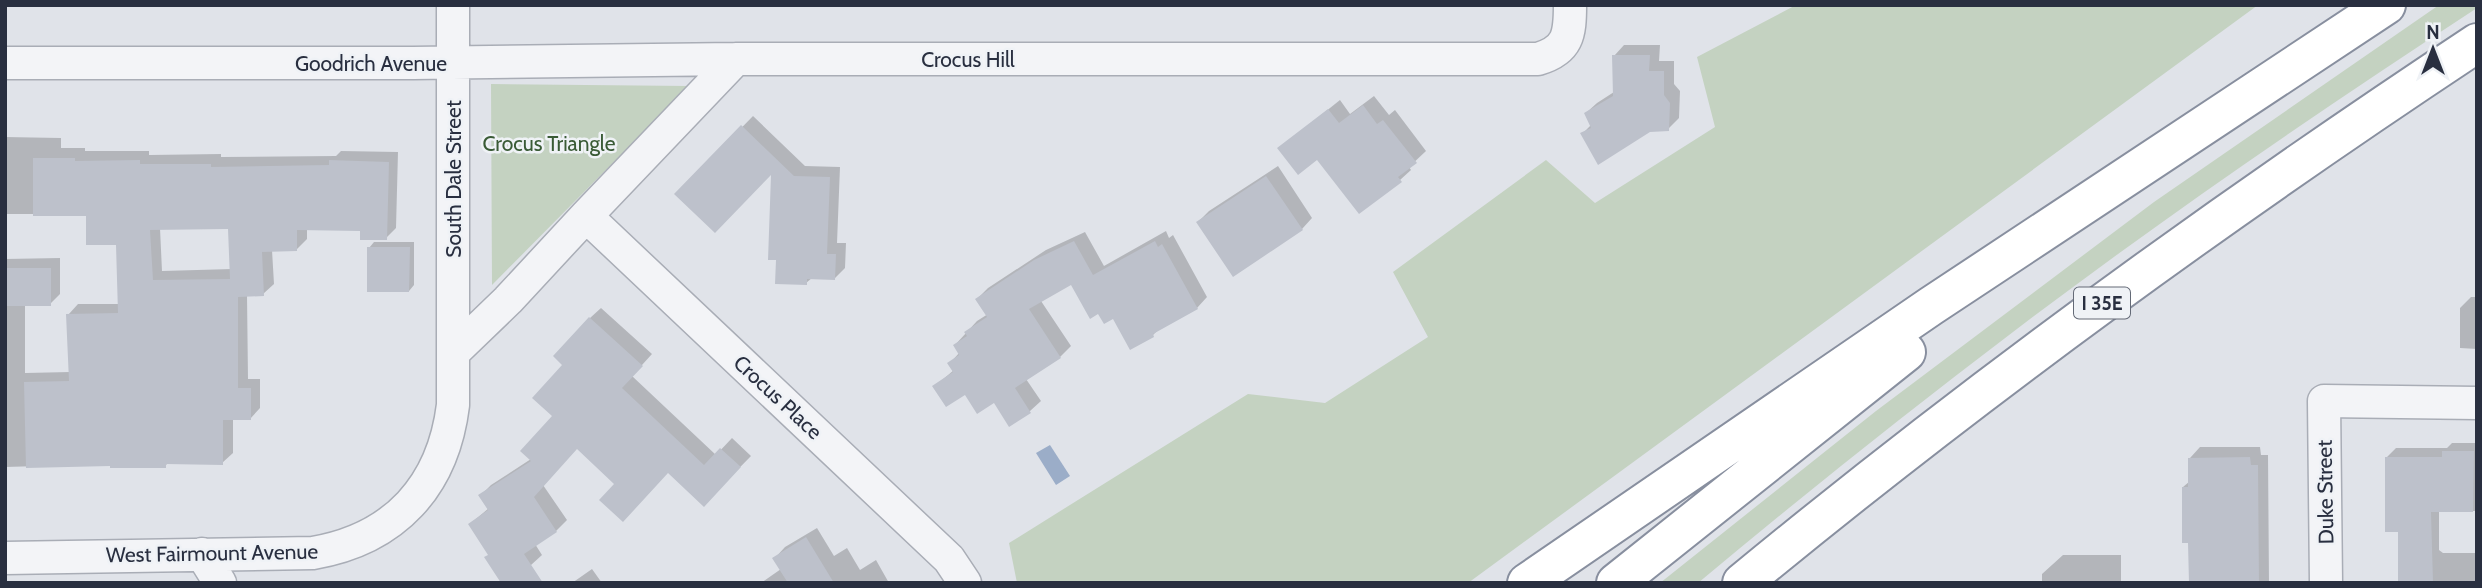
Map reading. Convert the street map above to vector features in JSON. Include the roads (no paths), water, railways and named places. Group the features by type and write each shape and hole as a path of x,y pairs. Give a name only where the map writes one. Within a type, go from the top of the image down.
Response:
{"highway":[{"path":"1527,583 1931,306 2386,5"},
{"name":"I 35E","path":"1742,583 1923,438 2127,284 2323,145 2477,43"},
{"path":"1616,583 1871,379 2279,76"}],"street":[{"name":"South Dale Street","path":"453,5 453,353"},
{"name":"Crocus Hill","path":"736,59 1538,59 1552,55 1564,45 1568,34 1570,5"},
{"name":"Goodrich Avenue","path":"5,63 453,63 736,59"},
{"path":"453,353 509,300 736,59"},
{"name":"Crocus Place","path":"586,216 949,559 965,583"},
{"name":"West Fairmount Avenue","path":"5,558 313,553 335,549 367,537 396,519 419,494 438,466 449,434 453,405 453,353"},
{"name":"Duke Street","path":"2326,583 2324,401 2477,403"},
{"path":"202,554 220,583"}],"water":[{"path":"1050,445 1070,476 1056,485 1036,453"}],"park label":[{"name":"Crocus Triangle","path":"549,143"}]}
